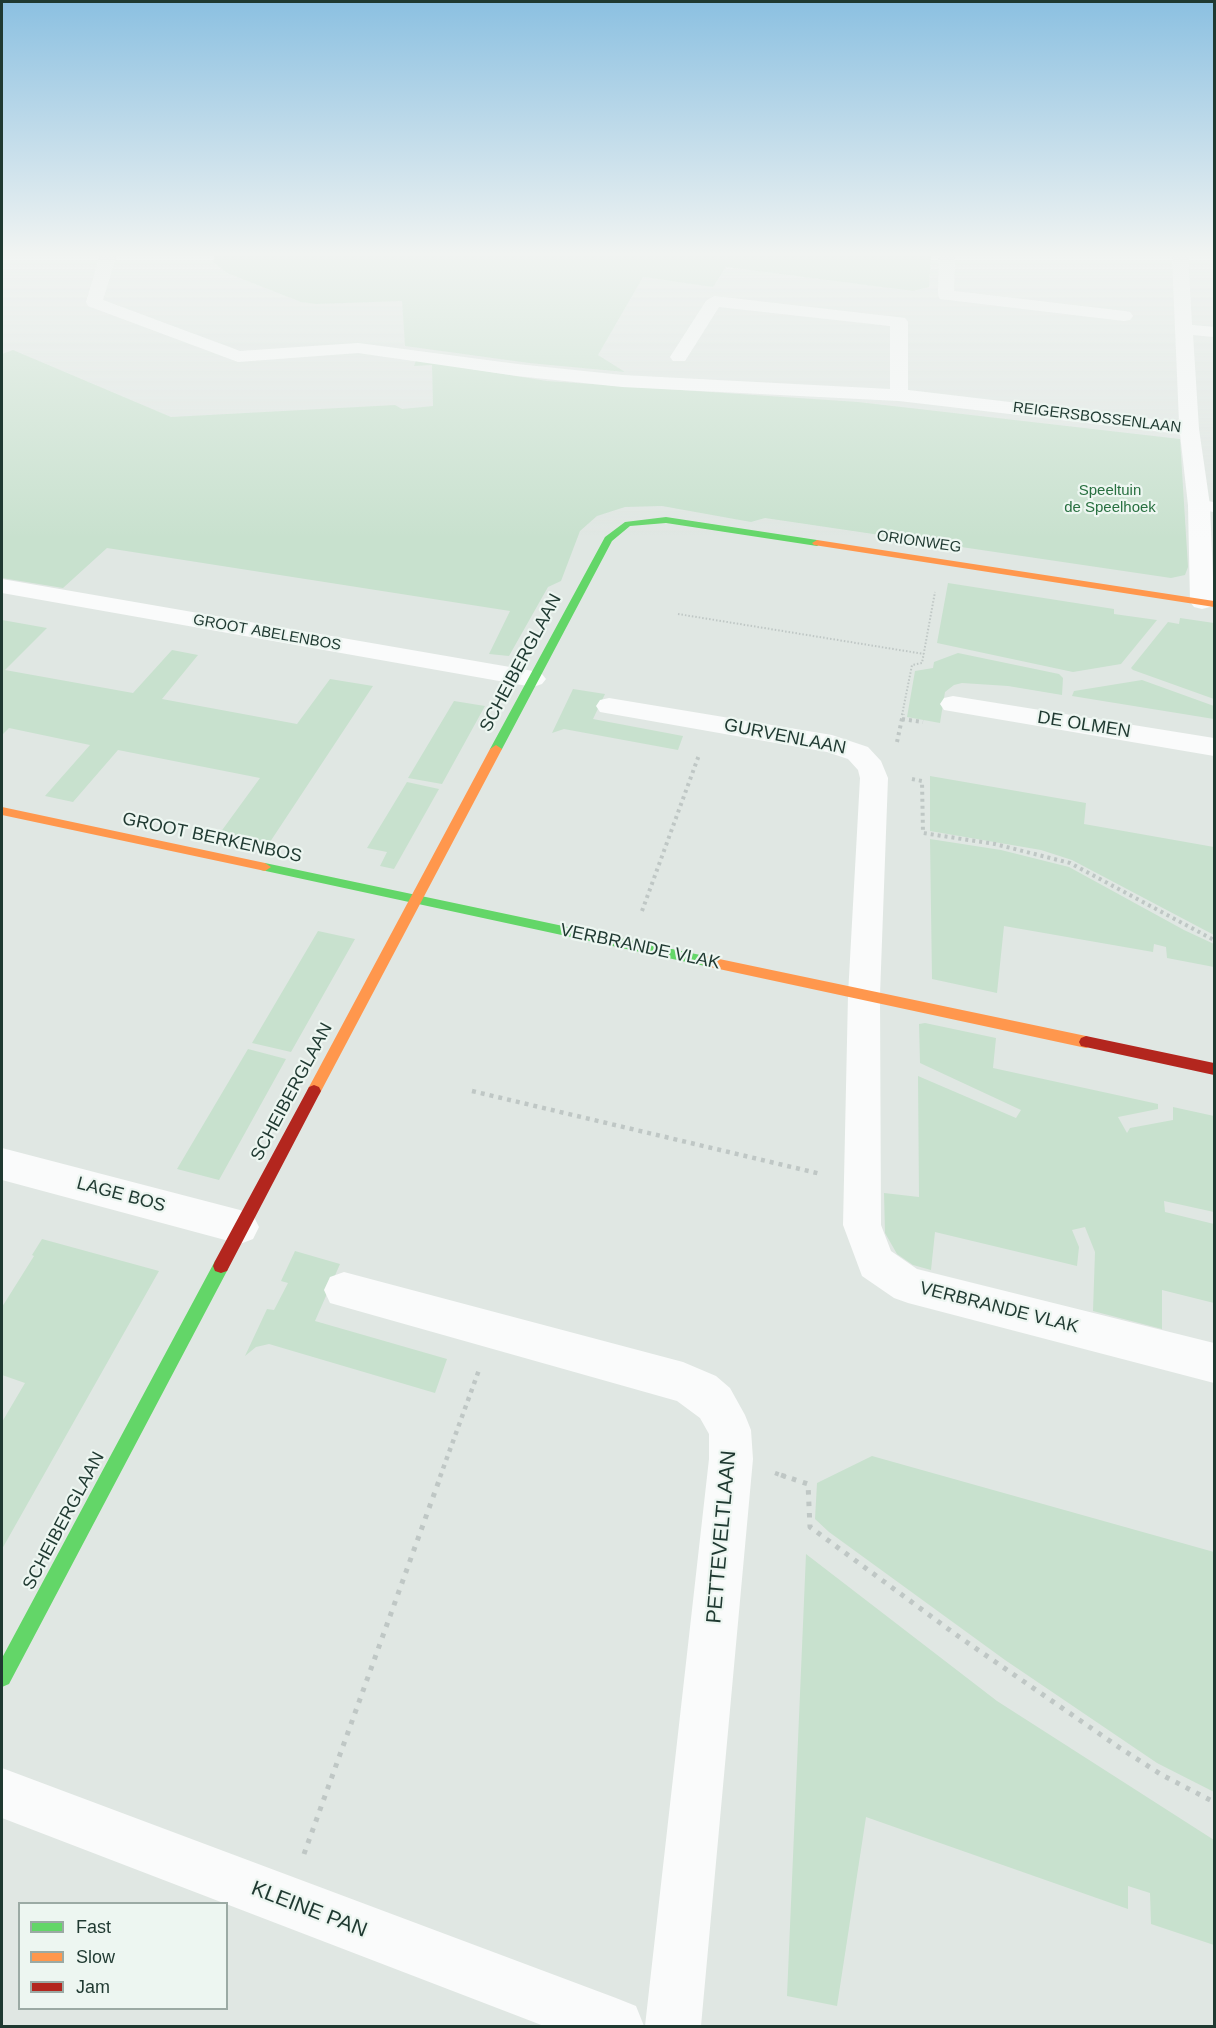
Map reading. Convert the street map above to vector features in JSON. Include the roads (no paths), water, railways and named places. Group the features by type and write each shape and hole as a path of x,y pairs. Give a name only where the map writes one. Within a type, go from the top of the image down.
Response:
{"street":[{"name":"REIGERSBOSSENLAAN","path":"221,351 238,357 323,351"},
{"name":"REIGERSBOSSENLAAN","path":"377,351 517,370 622,381 899,395 1189,429"},
{"path":"679,357 683,351"},
{"path":"898,351 899,395"},
{"path":"1186,351 1189,429 1207,506 1208,603"},
{"name":"ORIONWEG","path":"621,528 637,522 666,520 1208,603"},
{"name":"SCHEIBERGLAAN","path":"2,1677 608,539 621,528"},
{"name":"GROOT ABELENBOS","path":"2,586 534,679"},
{"name":"DE OLMEN","path":"953,704 1215,747"},
{"name":"GURVENLAAN","path":"609,706 847,747 858,753 871,767 874,778 864,995"},
{"name":"GROOT BERKENBOS","path":"2,811 416,899"},
{"name":"VERBRANDE VLAK","path":"416,899 1215,1069"},
{"name":"VERBRANDE VLAK","path":"864,995 862,1224 876,1263 908,1285 1215,1363"},
{"name":"LAGE BOS","path":"2,1164 240,1227"},
{"name":"PETTEVELTLAAN","path":"344,1290 683,1382 701,1390 715,1403 730,1430 731,1459 673,2026"},
{"name":"KLEINE PAN","path":"2,1793 616,2026"}],"park label":[{"name":"Speeltuin de Speelhoek","path":"1110,500"}]}
